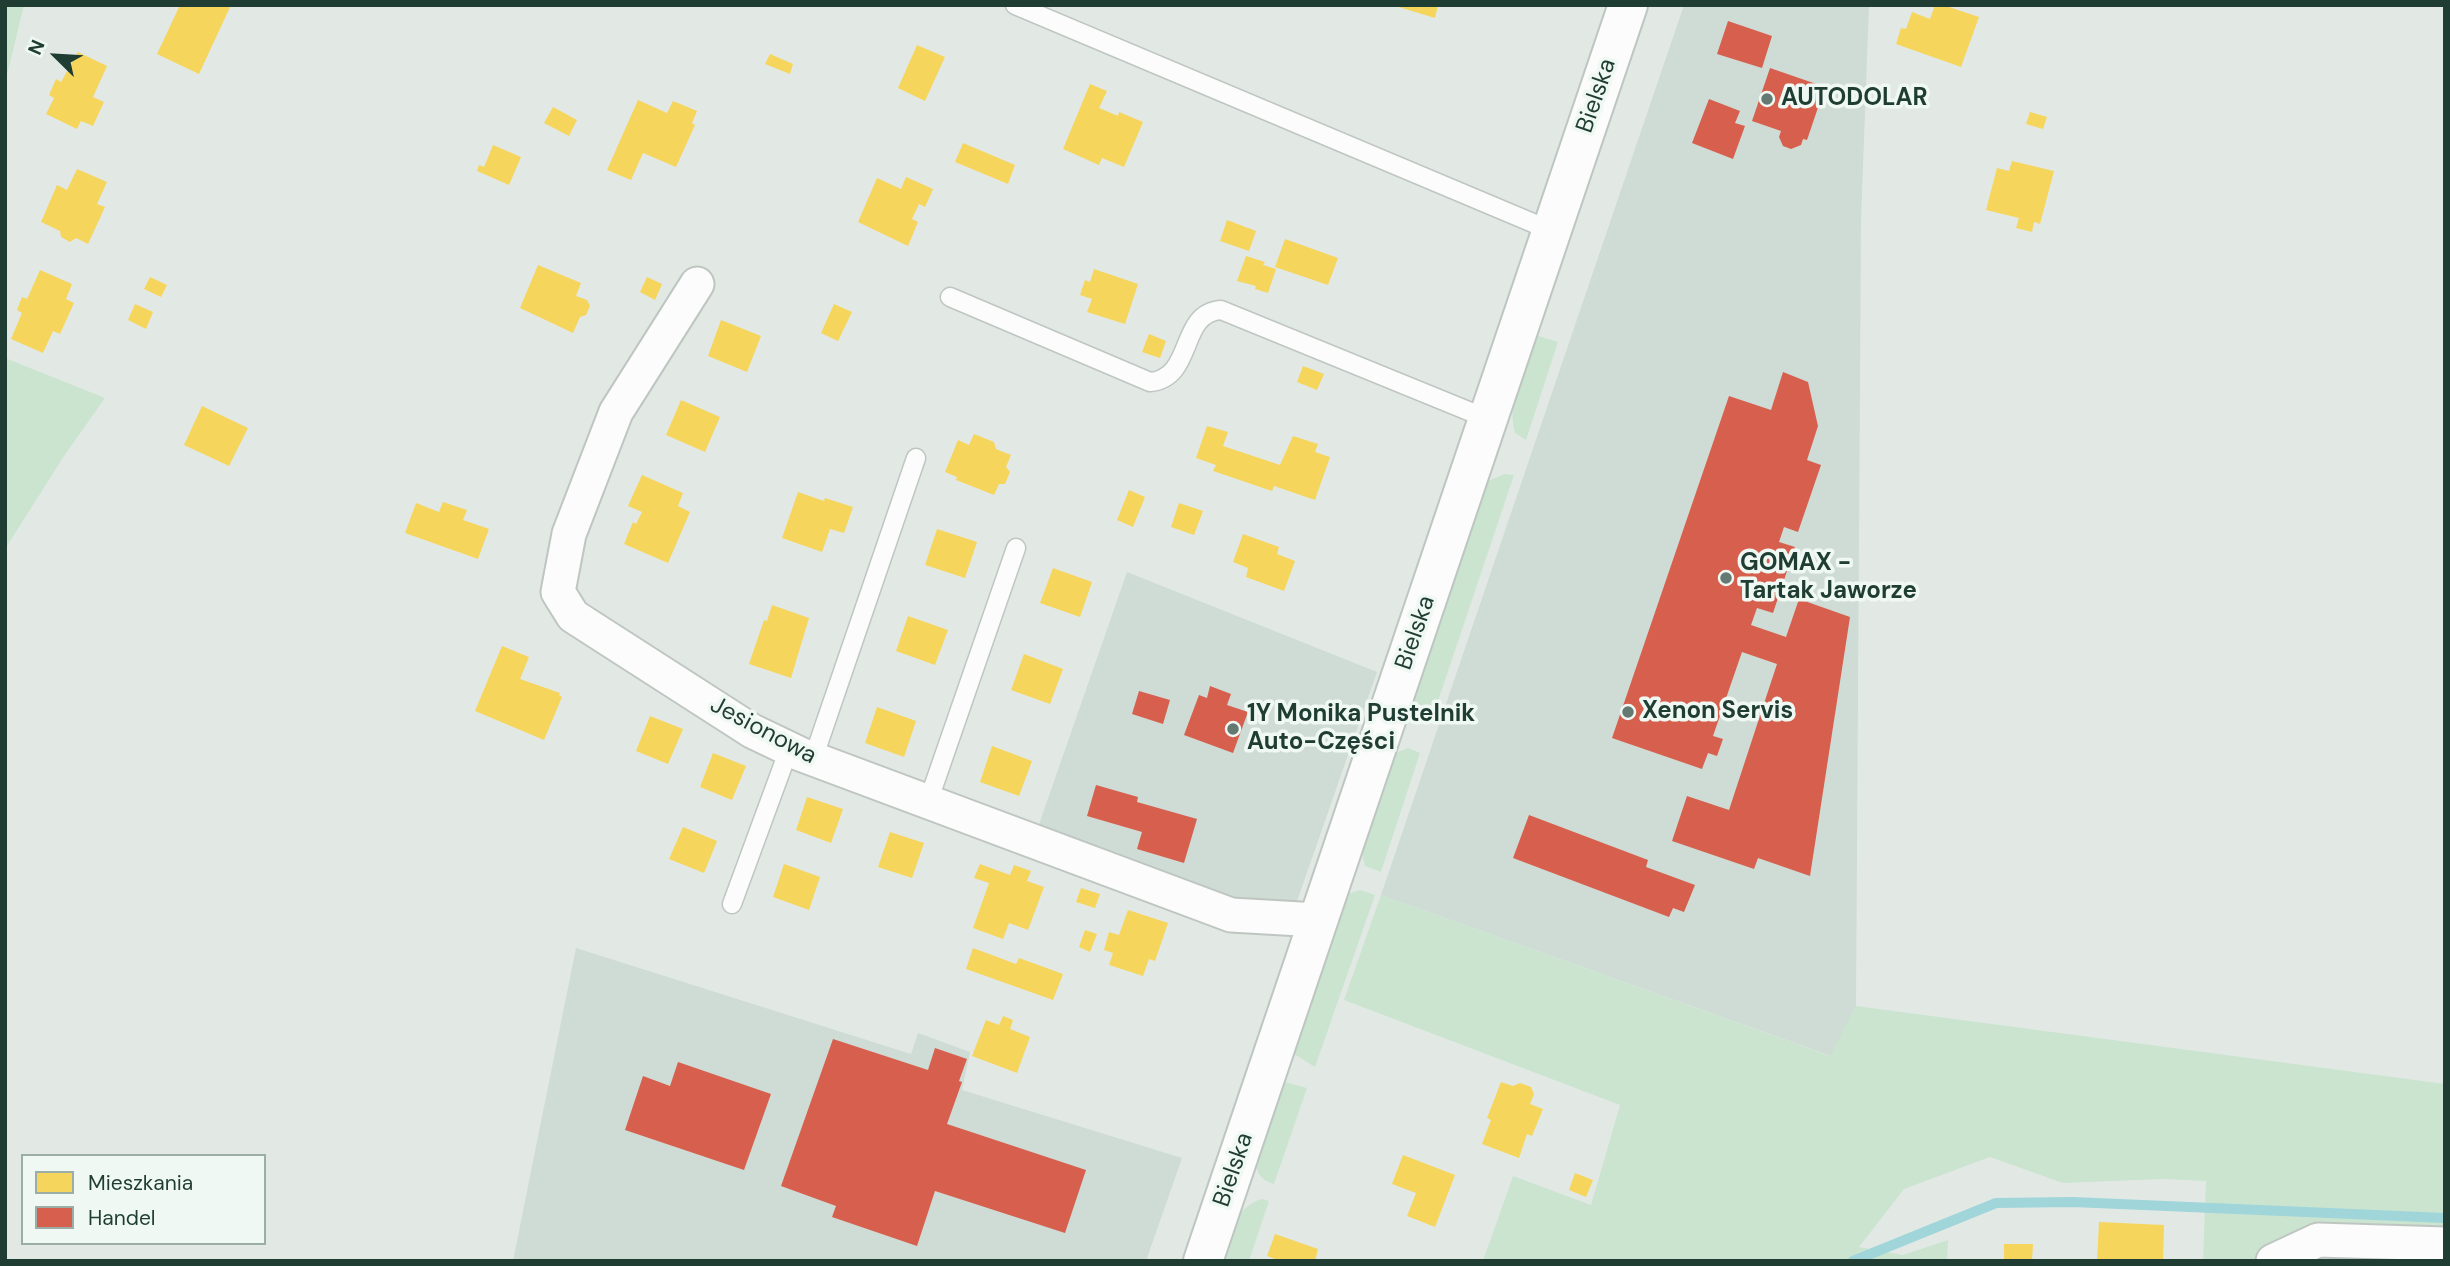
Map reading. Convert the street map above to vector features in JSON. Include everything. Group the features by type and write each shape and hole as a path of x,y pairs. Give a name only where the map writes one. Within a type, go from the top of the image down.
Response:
{"main road":[{"name":"Bielska","path":"1203,1261 1628,5"}],"street":[{"name":"Jesionowa","path":"697,284 616,412 569,534 558,592 573,616 752,731 801,754 1231,915 1318,920"},
{"path":"2273,1261 2319,1240 2445,1244"}],"lane":[{"path":"1014,5 1552,231"},
{"path":"950,297 1150,382 1164,381 1173,373 1199,319 1209,311 1221,310 1488,419"},
{"path":"732,904 801,754 916,458"},
{"path":"928,802 1016,548"}],"shaded area":[{"path":"1684,5 1869,5 1861,220 1856,1006 1831,1056 1381,895"},
{"path":"1127,572 1377,672 1296,904 1235,907 1036,833"},
{"path":"576,948 911,1054 918,1033 970,1052 962,1090 1182,1158 1146,1261 513,1261"}],"green space":[{"path":"5,5 24,5 5,83"},
{"path":"1535,335 1558,342 1526,440 1515,433 1514,396"},
{"path":"5,358 105,398 64,456 5,549"},
{"path":"1505,474 1514,475 1432,719 1415,718 1408,704 1480,492 1488,481"},
{"path":"1408,748 1420,753 1381,872 1365,866 1360,846 1389,760 1396,753"},
{"path":"1360,890 1375,895 1315,1067 1294,1054 1292,1049 1341,902 1348,894"},
{"path":"1381,895 1830,1056 1856,1006 2445,1084 2445,1230 2280,1240 2251,1261 2203,1261 2206,1181 2163,1179 2063,1183 1990,1157 1904,1189 1859,1247 1903,1255 1948,1240 1947,1261 1483,1261 1513,1176 1591,1205 1620,1105 1344,1000"},
{"path":"1285,1082 1307,1088 1274,1184 1259,1173 1256,1154 1280,1084"},
{"path":"1262,1199 1269,1201 1249,1261 1221,1261 1239,1215 1245,1208"}],"building: Mieszkania":[{"path":"180,5 231,5 199,74 157,54"},
{"path":"1392,5 1438,5 1435,18"},
{"path":"1935,5 1943,5 1979,17 1961,67 1896,44 1901,28 1906,29 1912,12 1930,19"},
{"path":"917,45 945,57 925,101 898,88"},
{"path":"78,52 107,66 93,97 104,102 93,126 81,121 77,129 46,114 54,98 49,95 56,79 61,82"},
{"path":"770,54 793,64 790,74 765,64"},
{"path":"1090,84 1107,91 1099,108 1118,116 1119,112 1143,122 1124,167 1102,158 1099,165 1063,149"},
{"path":"638,100 667,113 673,101 697,111 692,123 695,125 676,167 643,153 631,180 607,170"},
{"path":"553,107 577,120 569,136 544,123"},
{"path":"2030,112 2047,117 2043,129 2026,124"},
{"path":"963,143 1015,165 1008,184 955,162"},
{"path":"493,145 521,157 509,185 477,171 479,165 484,167"},
{"path":"2012,161 2054,171 2040,224 2034,222 2032,232 2016,228 2019,218 1986,210 1997,168 2009,171"},
{"path":"77,169 107,182 97,204 105,207 88,244 76,238 70,242 61,237 60,231 41,222 57,185 67,190"},
{"path":"906,177 933,189 925,207 919,204 912,219 918,222 908,246 858,222 877,178 901,189"},
{"path":"1227,220 1256,231 1249,251 1220,241"},
{"path":"1285,239 1338,258 1328,285 1275,267"},
{"path":"1246,256 1276,269 1268,293 1255,289 1256,286 1237,281"},
{"path":"538,265 581,283 576,296 587,300 590,306 586,315 580,317 573,333 520,308"},
{"path":"1094,269 1138,284 1125,324 1087,312 1092,299 1080,295 1085,280 1090,282"},
{"path":"40,270 72,284 66,299 74,303 60,334 53,331 43,353 11,339 22,313 17,310 22,297 27,299"},
{"path":"150,277 167,285 161,297 144,289"},
{"path":"647,277 662,284 655,300 640,292"},
{"path":"135,304 153,312 146,329 128,320"},
{"path":"834,304 852,312 838,341 821,333"},
{"path":"721,320 761,336 747,372 708,356"},
{"path":"1149,334 1166,341 1160,358 1142,352"},
{"path":"1303,366 1324,374 1317,390 1297,382"},
{"path":"681,400 720,417 705,452 666,435"},
{"path":"202,406 248,428 229,466 184,445"},
{"path":"1207,426 1228,432 1223,446 1280,465 1293,436 1318,444 1315,452 1330,457 1315,500 1274,486 1272,491 1213,471 1216,465 1196,458"},
{"path":"974,434 994,442 996,449 1011,455 1006,467 1010,472 1005,484 999,484 994,495 956,480 957,477 945,472 958,440 969,445"},
{"path":"642,475 683,493 678,506 690,512 668,563 624,544 633,522 636,524 642,512 628,506"},
{"path":"1129,490 1145,497 1133,527 1117,520"},
{"path":"798,492 853,507 844,533 830,529 822,552 782,538"},
{"path":"443,502 467,510 463,520 489,529 478,559 405,533 416,503 439,512"},
{"path":"1179,503 1203,511 1194,535 1171,527"},
{"path":"937,529 977,542 965,578 925,565"},
{"path":"1243,534 1279,547 1277,554 1295,561 1284,591 1246,577 1248,568 1233,562"},
{"path":"1053,568 1092,582 1080,617 1040,603"},
{"path":"772,605 809,618 791,678 749,664"},
{"path":"908,616 948,630 935,665 896,651"},
{"path":"502,646 529,657 520,679 560,693 562,697 544,740 475,711"},
{"path":"1024,654 1063,669 1050,704 1011,690"},
{"path":"877,707 916,721 904,757 865,743"},
{"path":"650,716 683,729 668,764 636,751"},
{"path":"992,746 1032,761 1019,796 980,782"},
{"path":"713,753 746,766 732,800 700,787"},
{"path":"807,797 843,809 831,843 796,830"},
{"path":"683,827 717,841 704,873 669,859"},
{"path":"890,832 924,843 912,878 878,867"},
{"path":"784,864 820,877 809,910 773,897"},
{"path":"980,864 1010,875 1014,865 1031,871 1027,881 1044,887 1028,930 1009,923 1003,939 973,928 989,883 974,878"},
{"path":"1081,888 1100,894 1095,908 1076,902"},
{"path":"1128,910 1168,923 1155,961 1149,959 1143,976 1109,965 1113,953 1104,950 1109,932 1119,935"},
{"path":"1085,930 1097,934 1090,952 1079,947"},
{"path":"973,948 1016,964 1019,958 1063,974 1053,1000 966,969"},
{"path":"1003,1016 1013,1020 1010,1029 1030,1037 1017,1073 972,1056 986,1020 999,1025"},
{"path":"1501,1082 1513,1086 1520,1083 1531,1087 1534,1094 1530,1104 1543,1109 1532,1136 1527,1134 1519,1158 1482,1144 1491,1120 1487,1118"},
{"path":"1403,1155 1455,1175 1435,1227 1407,1216 1416,1193 1392,1184"},
{"path":"1575,1173 1593,1180 1586,1197 1569,1190"},
{"path":"2099,1222 2164,1225 2163,1261 2097,1261"},
{"path":"1275,1234 1318,1249 1315,1261 1280,1261 1267,1256"},
{"path":"2004,1244 2033,1244 2032,1261 2004,1261"}],"building: Handel":[{"path":"1728,21 1772,36 1762,68 1717,54"},
{"path":"1770,68 1825,87 1807,140 1803,139 1801,145 1791,149 1783,146 1779,137 1781,131 1752,121"},
{"path":"1709,99 1740,111 1735,123 1745,126 1733,159 1692,143"},
{"path":"1783,372 1808,382 1818,426 1807,460 1821,465 1798,532 1784,527 1779,542 1795,547 1773,613 1757,608 1751,625 1786,637 1799,599 1850,617 1810,876 1758,858 1754,869 1672,841 1687,796 1729,810 1777,664 1742,652 1713,736 1723,739 1717,756 1708,753 1702,769 1612,738 1729,396 1771,410"},
{"path":"1210,686 1231,694 1227,705 1248,712 1233,753 1184,735 1199,695 1207,698"},
{"path":"1139,691 1170,700 1163,724 1132,714"},
{"path":"1096,785 1138,797 1137,802 1197,819 1184,863 1137,849 1142,832 1087,816"},
{"path":"1529,815 1648,860 1646,867 1695,885 1684,912 1673,908 1669,917 1513,858"},
{"path":"833,1039 928,1070 935,1048 967,1059 947,1124 1086,1170 1065,1233 935,1191 917,1246 832,1217 836,1206 781,1186"},
{"path":"678,1062 771,1094 744,1170 625,1130 643,1076 670,1086"}],"waterway":[{"path":"1853,1261 1996,1203 2073,1202 2445,1218"}],"place":[{"name":"AUTODOLAR","path":"1767,99"},
{"name":"GOMAX - Tartak Jaworze","path":"1726,578"},
{"name":"Xenon Servis","path":"1628,712"},
{"name":"1Y Monika Pustelnik Auto-Części","path":"1233,729"}]}
